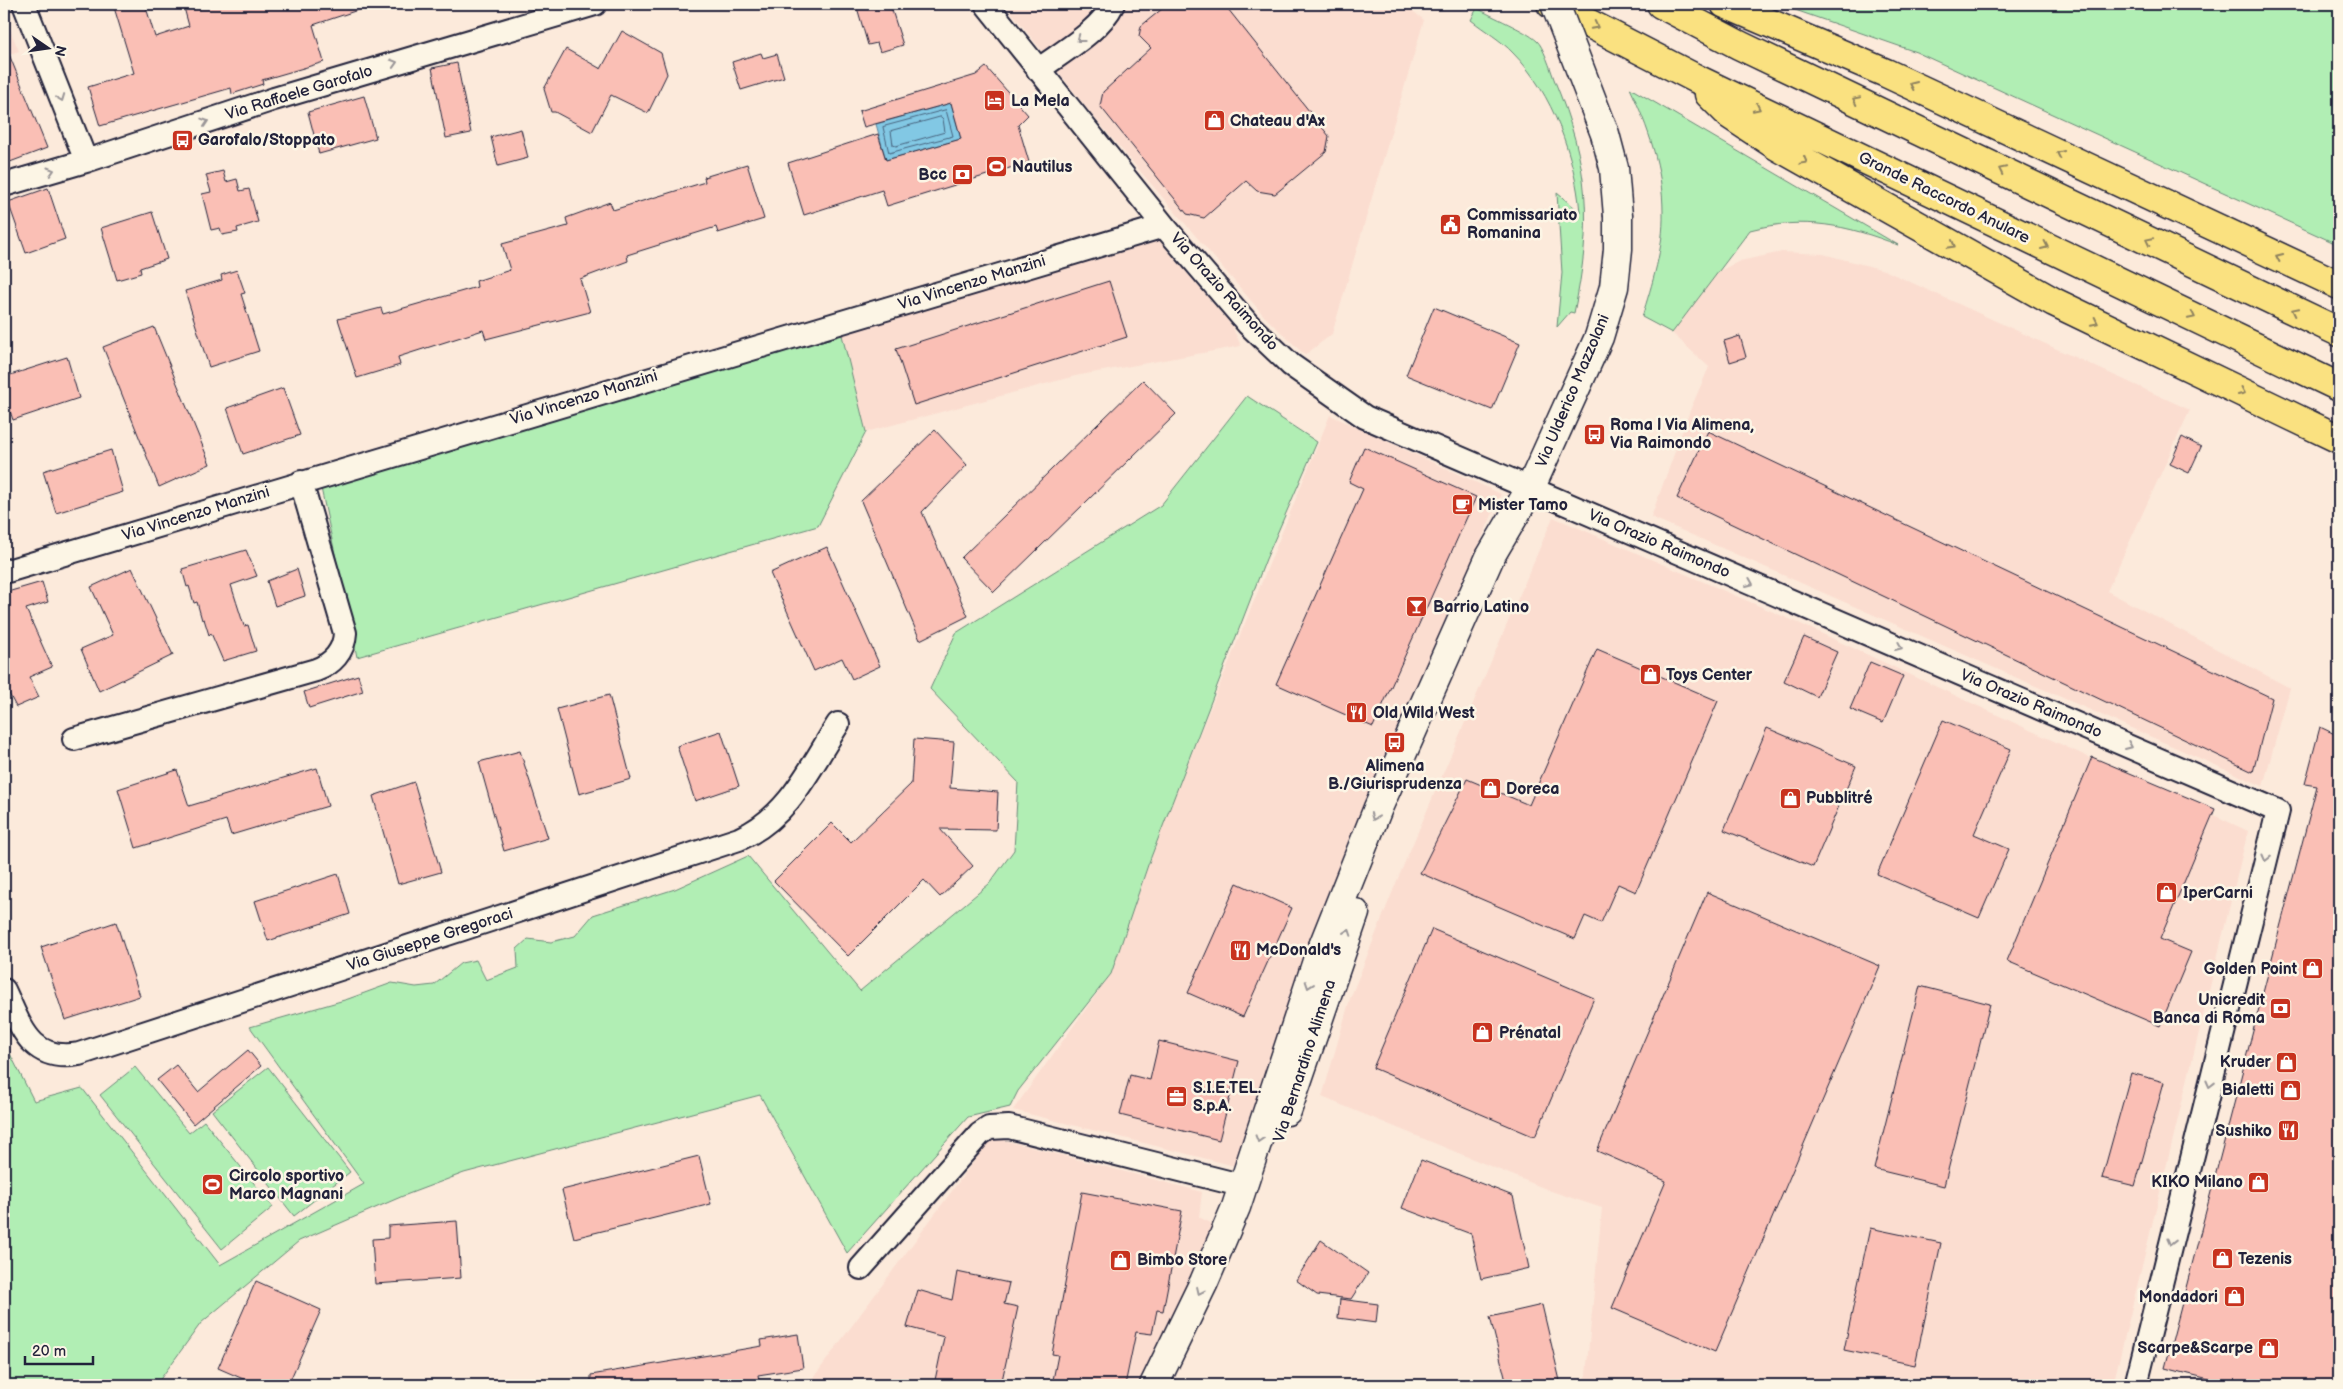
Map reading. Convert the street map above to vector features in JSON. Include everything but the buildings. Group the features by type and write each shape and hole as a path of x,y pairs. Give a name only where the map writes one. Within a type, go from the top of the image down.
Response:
{"highway":[{"name":"Grande Raccordo Anulare","path":"1553,4 1697,79 2339,387"},
{"path":"1661,4 1739,45 2339,332"},
{"path":"1725,4 1886,73 2339,285"},
{"path":"1697,79 1720,106 1745,126 2054,302 2339,439"}],"street":[{"path":"24,4 86,160"},
{"name":"Via Raffaele Garofalo","path":"4,185 274,99 595,4"},
{"name":"Via Orazio Raimondo","path":"986,4 1164,226 1248,324 1272,348 1304,375 1371,421 2278,811 2136,1385"},
{"path":"1038,70 1098,25 1109,12 1112,4"},
{"name":"Via Ulderico Mazzolani","path":"1530,489 1602,329 1616,272 1618,216 1614,168 1610,149 1597,109 1553,4"},
{"name":"Via Vincenzo Manzini","path":"4,572 1164,226"},
{"path":"74,739 316,670 334,659 342,647 345,633 301,482"},
{"name":"Via Bernardino Alimena","path":"1154,1385 1204,1282 1244,1186 1301,1008 1353,867 1490,557 1530,489"},
{"name":"Via Bernardino Alimena","path":"1175,1385 1244,1237 1265,1183 1317,1021 1373,864 1499,575 1530,489"},
{"name":"Via Giuseppe Gregoraci","path":"4,990 25,1033 40,1050 63,1056 88,1051 739,839 763,826 779,814 796,792 838,724"},
{"path":"861,1268 980,1134 994,1126 1009,1127 1044,1135 1244,1186"}],"shaded area":[{"path":"1005,4 1404,4 1424,20 1332,334 1305,355 1265,317 1093,116"},
{"path":"4,16 19,51 4,56"},
{"path":"1157,238 1232,326 1241,346 1075,376 866,432 841,331"},
{"path":"1782,252 1823,254 1884,270 2190,410 2107,591 2290,688 2263,786 1651,517 1691,408 1709,367 1672,333 1719,271 1740,261"},
{"path":"1330,415 1501,494 1352,840 1271,1052 1235,1166 1013,1110 1111,974 1148,866 1185,770"},
{"path":"1553,517 1801,624 2248,831 2113,1385 1585,1385 1602,1208 1551,1191 1322,1097 1350,999 1396,883"},
{"path":"992,1137 1202,1192 1199,1217 1213,1224 1179,1307 1139,1385 808,1385"}],"green space":[{"path":"1778,4 2339,4 2339,245 1916,52"},
{"path":"1477,8 1525,32 1537,41 1549,64 1575,139 1585,194 1584,250 1574,313 1570,312 1557,327 1562,273 1557,193 1580,212 1573,170 1560,127 1540,87 1508,48 1471,20"},
{"path":"1630,88 1898,245 1861,232 1807,223 1770,226 1750,230 1672,333 1642,317 1662,239 1663,212 1660,180 1653,148"},
{"path":"841,331 866,432 818,526 357,657 321,488"},
{"path":"1247,396 1317,442 1266,559 1148,865 1111,974 1018,1091 1010,1107 968,1117 847,1253 760,1095 464,1173 403,1196 299,1241 201,1323 156,1385 4,1385 4,1042 34,1101 82,1088 220,1265 364,1184 250,1027 348,999 392,983 416,987 434,985 461,963 476,960 486,980 518,968 517,949 528,939 551,942 575,936 593,915 675,889 748,856 860,991 989,884 1014,850 1018,782 930,689 956,633 1161,505"},
{"name":"Circolo sportivo Marco Magnani","path":"135,1067 189,1133 204,1121 273,1207 222,1249 100,1095"},
{"path":"268,1067 350,1172 294,1216 212,1111"}],"water":[{"path":"951,103 961,139 886,160 876,124"}],"place":[{"name":"La Mela","path":"995,101"},
{"name":"Chateau d'Ax","path":"1214,121"},
{"name":"Garofalo/Stoppato","path":"182,140"},
{"name":"Nautilus","path":"996,167"},
{"name":"Bcc","path":"963,175"},
{"name":"Commissariato Romanina","path":"1451,224"},
{"name":"Roma | Via Alimena, Via Raimondo","path":"1594,434"},
{"name":"Mister Tamo","path":"1462,505"},
{"name":"Barrio Latino","path":"1417,607"},
{"name":"Toys Center","path":"1650,675"},
{"name":"Old Wild West","path":"1357,713"},
{"name":"Alimena B./Giurisprudenza","path":"1395,742"},
{"name":"Doreca","path":"1490,789"},
{"name":"Pubblitré","path":"1790,798"},
{"name":"IperCarni","path":"2167,893"},
{"name":"McDonald's","path":"1240,950"},
{"name":"Golden Point","path":"2313,969"},
{"name":"Unicredit Banca di Roma","path":"2281,1009"},
{"name":"Prénatal","path":"1483,1033"},
{"name":"Kruder","path":"2287,1062"},
{"name":"Bialetti","path":"2290,1090"},
{"name":"S.I.E.TEL. S.p.A.","path":"1177,1097"},
{"name":"Sushiko","path":"2288,1131"},
{"name":"KIKO Milano","path":"2259,1182"},
{"name":"Circolo sportivo Marco Magnani","path":"213,1185"},
{"name":"Tezenis","path":"2222,1259"},
{"name":"Bimbo Store","path":"1121,1260"},
{"name":"Mondadori","path":"2234,1297"},
{"name":"Scarpe&Scarpe","path":"2269,1348"}]}
